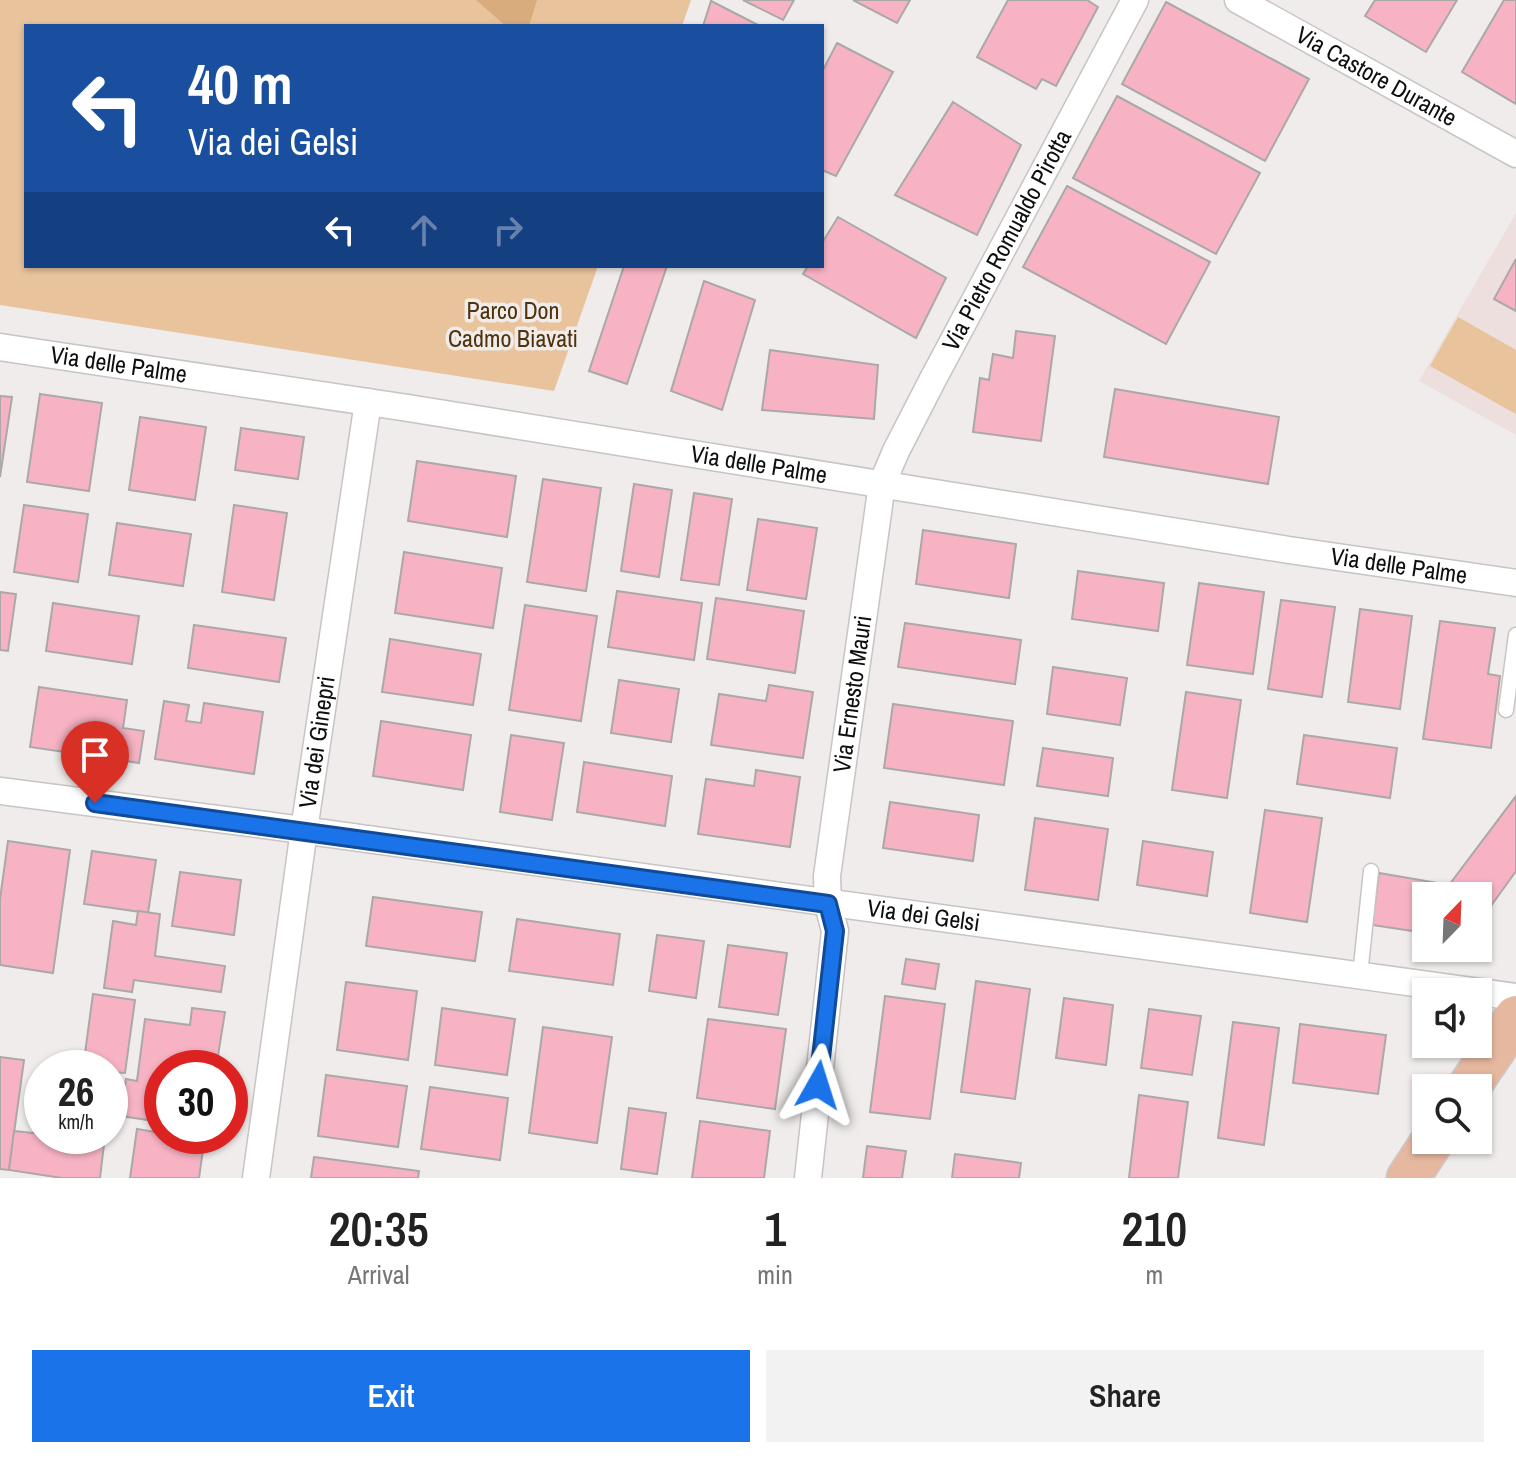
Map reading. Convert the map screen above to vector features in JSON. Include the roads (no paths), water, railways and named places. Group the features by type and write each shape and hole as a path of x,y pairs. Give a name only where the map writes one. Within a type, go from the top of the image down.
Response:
{"main road":[{"path":"1477,1074 1516,1017"},
{"path":"1408,1178 1424,1154"}],"street":[{"name":"Via Pietro Romualdo Pirotta","path":"882,484 932,381 1135,0"},
{"name":"Via Castore Durante","path":"1238,0 1516,154"},
{"name":"Via delle Palme","path":"0,347 1516,583"},
{"name":"Via dei Ginepri","path":"256,1178 368,402"},
{"name":"Via Ernesto Mauri","path":"808,1178 835,931 828,904 827,876 882,484"},
{"name":"Via dei Gelsi","path":"0,791 1516,997"}],"lane":[{"path":"1506,710 1516,635"},
{"path":"1360,975 1371,871"}],"park label":[{"name":"Parco Don Cadmo Biavati","path":"513,325"}]}
